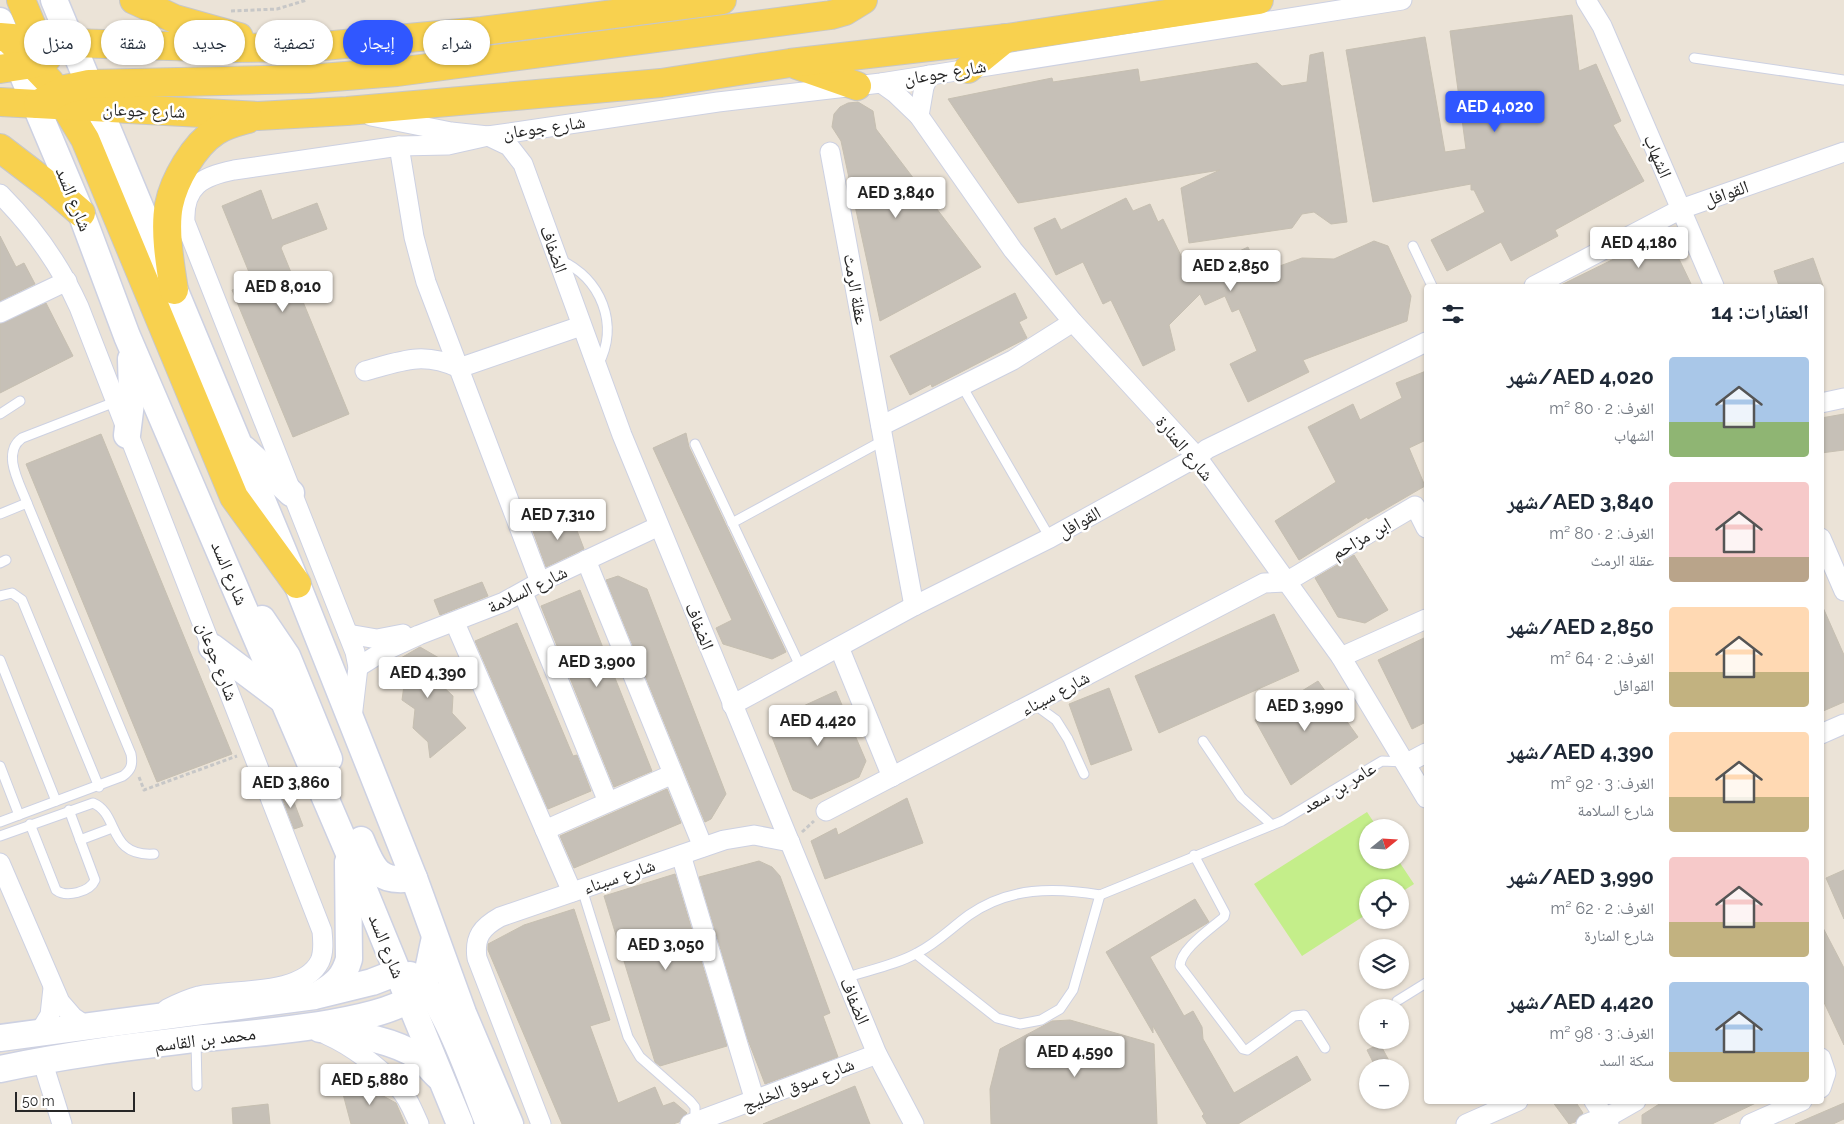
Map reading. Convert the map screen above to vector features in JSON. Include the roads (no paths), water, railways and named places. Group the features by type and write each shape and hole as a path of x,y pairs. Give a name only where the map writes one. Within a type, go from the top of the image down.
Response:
{"main road":[{"path":"21,0 24,30"},
{"name":"شارع السد","path":"54,0 62,20"},
{"path":"134,0 175,19 225,35 255,39"},
{"path":"333,45 482,31 625,6 722,0"},
{"path":"63,95 397,72 831,15 845,11 863,0"},
{"name":"شارع جوعان","path":"0,102 63,95 100,109 258,116 348,111 661,83 790,63 1007,38 1260,0"},
{"path":"3,32 24,56"},
{"path":"968,68 1007,38"},
{"path":"91,44 255,48"},
{"path":"790,63 869,85"},
{"path":"32,65 63,95 95,158 234,497 297,584"},
{"name":"شارع السد","path":"68,65 63,95 81,213 127,336 285,702 398,972 416,992 441,1079 460,1124"},
{"path":"100,109 297,584 414,878 463,1013 510,1124"},
{"path":"174,290 170,263 169,206 179,178 200,146 215,132 235,122 258,116"},
{"path":"0,148 81,213"},
{"path":"127,336 132,376 131,416 127,435"},
{"path":"237,442 291,493"},
{"path":"235,585 287,656 369,861 377,872 387,879 398,881 414,878"},
{"path":"212,647 285,702"},
{"path":"314,996 336,984 346,972 348,851"},
{"path":"435,938 416,992 442,1009 488,1124"},
{"name":"محمد بن القاسم","path":"0,1038 314,996 372,982 398,972"},
{"name":"محمد بن القاسم","path":"0,1068 42,1060 196,1039 310,1027 382,1010 416,992"},
{"path":"310,1027 365,1038 402,1050 419,1057 441,1079"}],"street":[{"name":"شارع جوعان","path":"291,493 188,229 184,206 202,179 212,174 399,146 448,145 488,136 718,102 869,85 1402,0"},
{"name":"الشهاب","path":"1586,0 1602,26 1713,284"},
{"name":"الشهاب","path":"1602,0 1600,7 1602,26"},
{"path":"919,116 924,87 929,75"},
{"name":"شارع المنارة","path":"869,85 895,93 919,116 1013,250 1073,322 1197,458 1340,657 1407,763 1424,794"},
{"name":"شارع جوعان","path":"348,111 451,132 488,136"},
{"name":"الضفاف","path":"488,136 509,146 523,164 596,369 659,526 877,1054 914,1124"},
{"path":"399,146 405,192 416,246 441,326 459,368 540,582"},
{"name":"عقلة الرمث","path":"830,152 914,606"},
{"name":"القوافل","path":"1538,284 1681,208 1844,152"},
{"name":"شارع جوعان","path":"0,194 50,254 67,281 322,931 323,947 320,961 310,974 298,982 198,996 136,1021"},
{"path":"0,314 67,281"},
{"path":"882,433 962,386 1013,360 1073,322"},
{"path":"365,371 408,359 426,357 443,360 459,368 581,326"},
{"name":"القوافل","path":"732,705 914,606 1050,538 1197,458 1207,449 1424,343"},
{"path":"1824,402 1844,398"},
{"path":"291,493 348,634 358,668 351,723"},
{"name":"ابن مزاحم","path":"1286,582 1416,506 1424,524"},
{"name":"شارع السلامة","path":"358,668 382,652 419,635 456,623 522,593 540,582 659,526"},
{"path":"1824,543 1840,572 1844,591"},
{"path":"586,560 703,847"},
{"name":"شارع سيناء","path":"826,810 1034,704 1264,583 1286,582"},
{"path":"522,593 608,802"},
{"path":"1340,657 1424,620"},
{"path":"456,623 545,830 577,891"},
{"name":"شارع السلامة","path":"348,634 377,639 400,634 419,635"},
{"path":"839,647 892,777"},
{"path":"1824,733 1844,724"},
{"path":"1407,763 1424,754"},
{"path":"545,830 673,774"},
{"name":"شارع سيناء","path":"541,1124 477,958 478,934 487,924 500,918 681,854 736,837 754,835 790,842"},
{"path":"681,854 755,1100"},
{"path":"0,863 6,897 53,988 66,1010 86,1026"},
{"path":"39,1034 50,1015 53,988"},
{"path":"310,1027 342,1042 398,1087 407,1098 419,1124"},
{"name":"شارع سوق الخليج","path":"693,1123 877,1054"},
{"path":"42,1060 62,1124"},
{"path":"1824,1067 1826,1073 1824,1079"},
{"path":"1466,1124 1511,1104"},
{"path":"1596,1104 1607,1121"},
{"path":"1586,1124 1607,1121 1632,1104"},
{"path":"1750,1124 1795,1104"}],"lane":[{"path":"1694,58 1844,80"},
{"path":"1413,246 1431,284"},
{"path":"558,259 586,276 604,305 608,338 604,355 596,369"},
{"path":"962,386 1050,538"},
{"path":"0,414 20,402"},
{"path":"0,822 123,776 129,771 132,763 132,754 27,503 12,460 11,451 15,443 22,438 115,402"},
{"path":"732,523 882,433"},
{"path":"695,444 801,668"},
{"path":"0,514 27,503"},
{"path":"0,596 12,593 22,600 98,786"},
{"path":"0,660 56,801"},
{"path":"1034,704 1056,720 1084,774"},
{"path":"1203,741 1241,797 1272,825"},
{"name":"عامر بن سعد","path":"1100,895 1194,855 1282,821 1382,761 1407,763"},
{"path":"0,766 19,815"},
{"path":"0,836 93,803 102,806 112,828 124,845 140,855 154,854"},
{"path":"30,824 56,890 61,894 68,895 89,888 95,880 69,810"},
{"path":"80,840 112,828"},
{"path":"1194,855 1225,913 1224,917 1185,951 1180,959 1180,966 1242,1049 1247,1050 1294,1016 1300,1014 1304,1015 1325,1048"},
{"path":"845,978 916,954 946,935 970,915 1004,897 1041,889 1069,890 1100,895 1073,990 1060,1009 1041,1020 1020,1024 997,1018 916,954"},
{"path":"577,891 628,1036 640,1057 695,1107 693,1123"},
{"path":"1400,999 1424,983"},
{"path":"196,1039 197,1086"}]}
